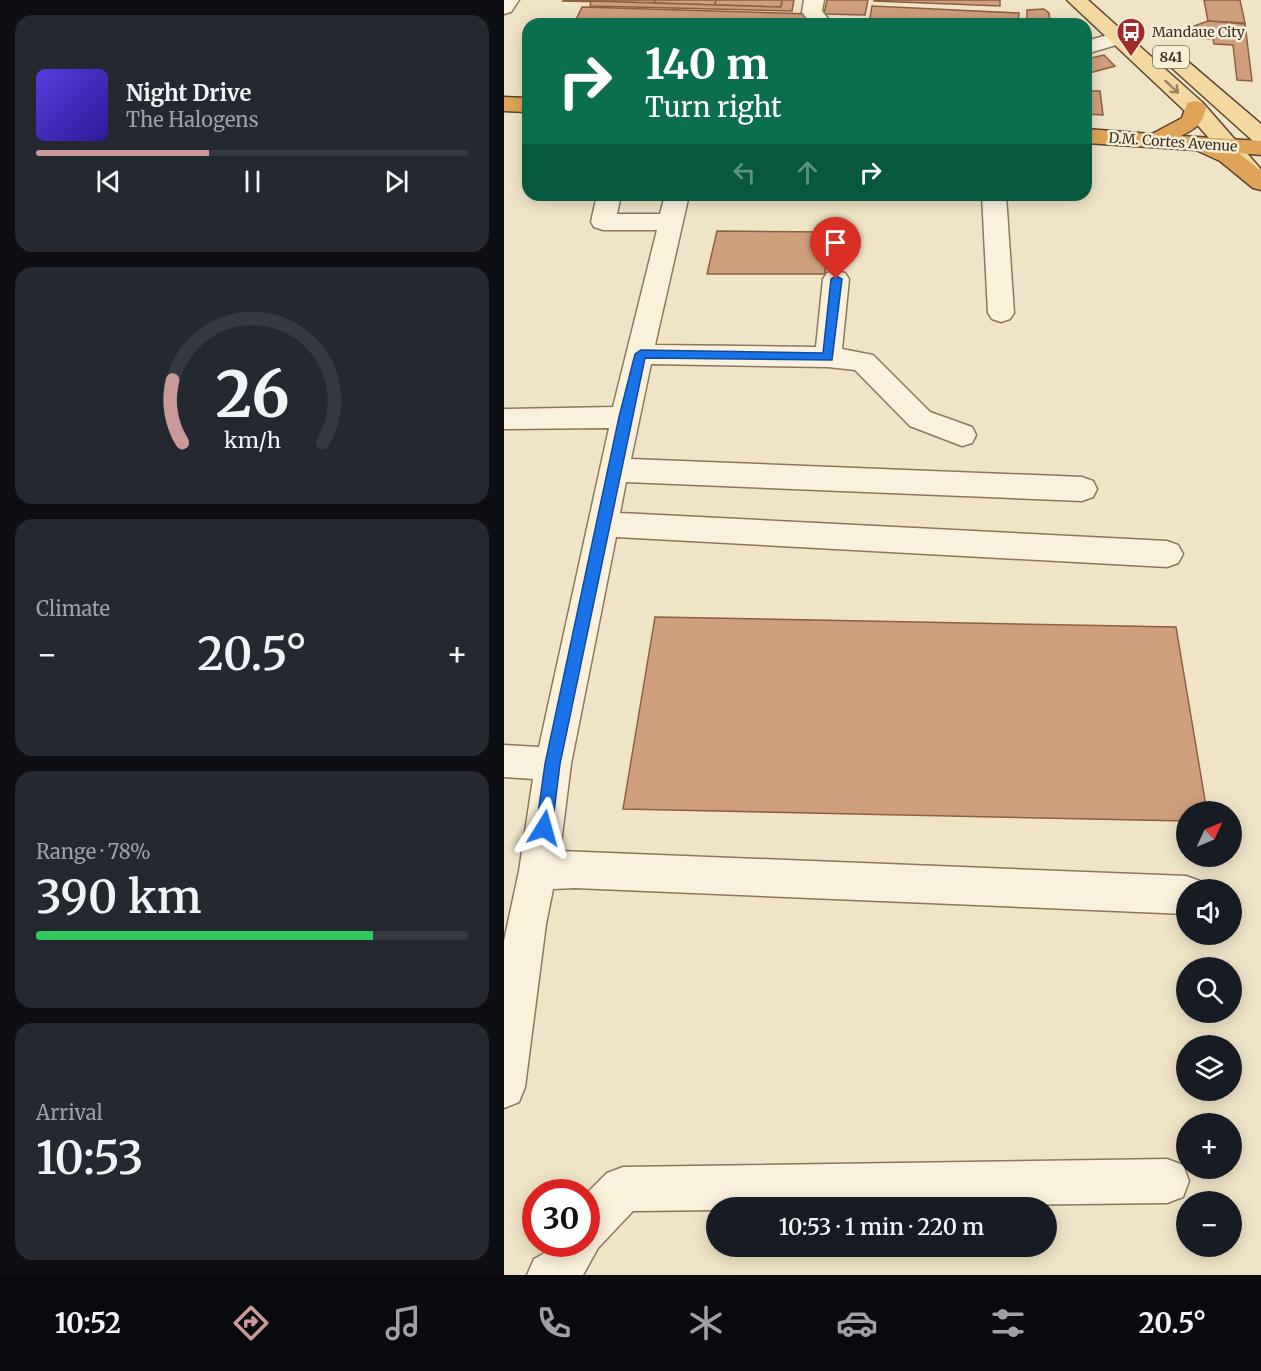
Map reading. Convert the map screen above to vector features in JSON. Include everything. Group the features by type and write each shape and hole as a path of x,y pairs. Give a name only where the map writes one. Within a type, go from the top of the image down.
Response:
{"highway":[{"path":"504,104 522,104"},
{"path":"1157,140 1192,121 1195,108"},
{"name":"D.M. Cortes Avenue","path":"1092,136 1261,148"},
{"path":"1157,140 1219,151 1261,183"}],"main road":[{"name":"841","path":"1077,0 1195,108 1261,183"},
{"name":"841","path":"1167,53 1261,136"}],"street":[{"path":"504,8 508,0"},
{"path":"814,0 812,12 817,18"},
{"path":"1092,46 1119,38"},
{"path":"504,1087 515,921 538,871 553,764 602,524 674,209 603,222 608,201"},
{"path":"994,201 1001,313"},
{"path":"828,357 836,279"},
{"path":"641,354 828,357 863,362 920,419 962,435"},
{"path":"504,419 625,417"},
{"path":"614,470 1082,489"},
{"path":"602,524 1167,554"},
{"path":"504,761 553,764"},
{"path":"538,871 575,869 1176,895"},
{"path":"600,1213 623,1189 1167,1181"},
{"path":"550,1275 559,1270 568,1257"}],"building":[{"path":"564,0 655,0 654,3 563,1"},
{"path":"655,0 716,0 715,5 654,3"},
{"path":"716,0 782,0 781,7 715,5"},
{"path":"782,0 794,0 792,11 590,6 591,1 781,7"},
{"path":"827,0 868,0 865,15 824,14"},
{"path":"874,0 1000,0 1000,6 874,1"},
{"path":"1204,0 1240,0 1245,23 1208,21"},
{"path":"872,6 1019,13 1019,18 870,18"},
{"path":"582,7 811,14 810,18 577,18"},
{"path":"1044,9 1049,13 1049,18 1027,18 1027,10"},
{"path":"1208,21 1245,24 1252,81 1237,80 1233,45 1214,44 1213,39 1195,38 1194,26"},
{"path":"1104,55 1115,66 1092,72 1092,58"},
{"path":"1092,91 1100,91 1103,115 1092,114"},
{"path":"717,231 827,232 825,274 707,274"},
{"path":"655,617 1176,627 1205,801 1176,801 1176,821 623,809"}],"place":[{"name":"Mandaue City","path":"1131,58"}],"route":[{"path":"544,828 553,764 602,524 641,354 828,357 836,279"}]}
